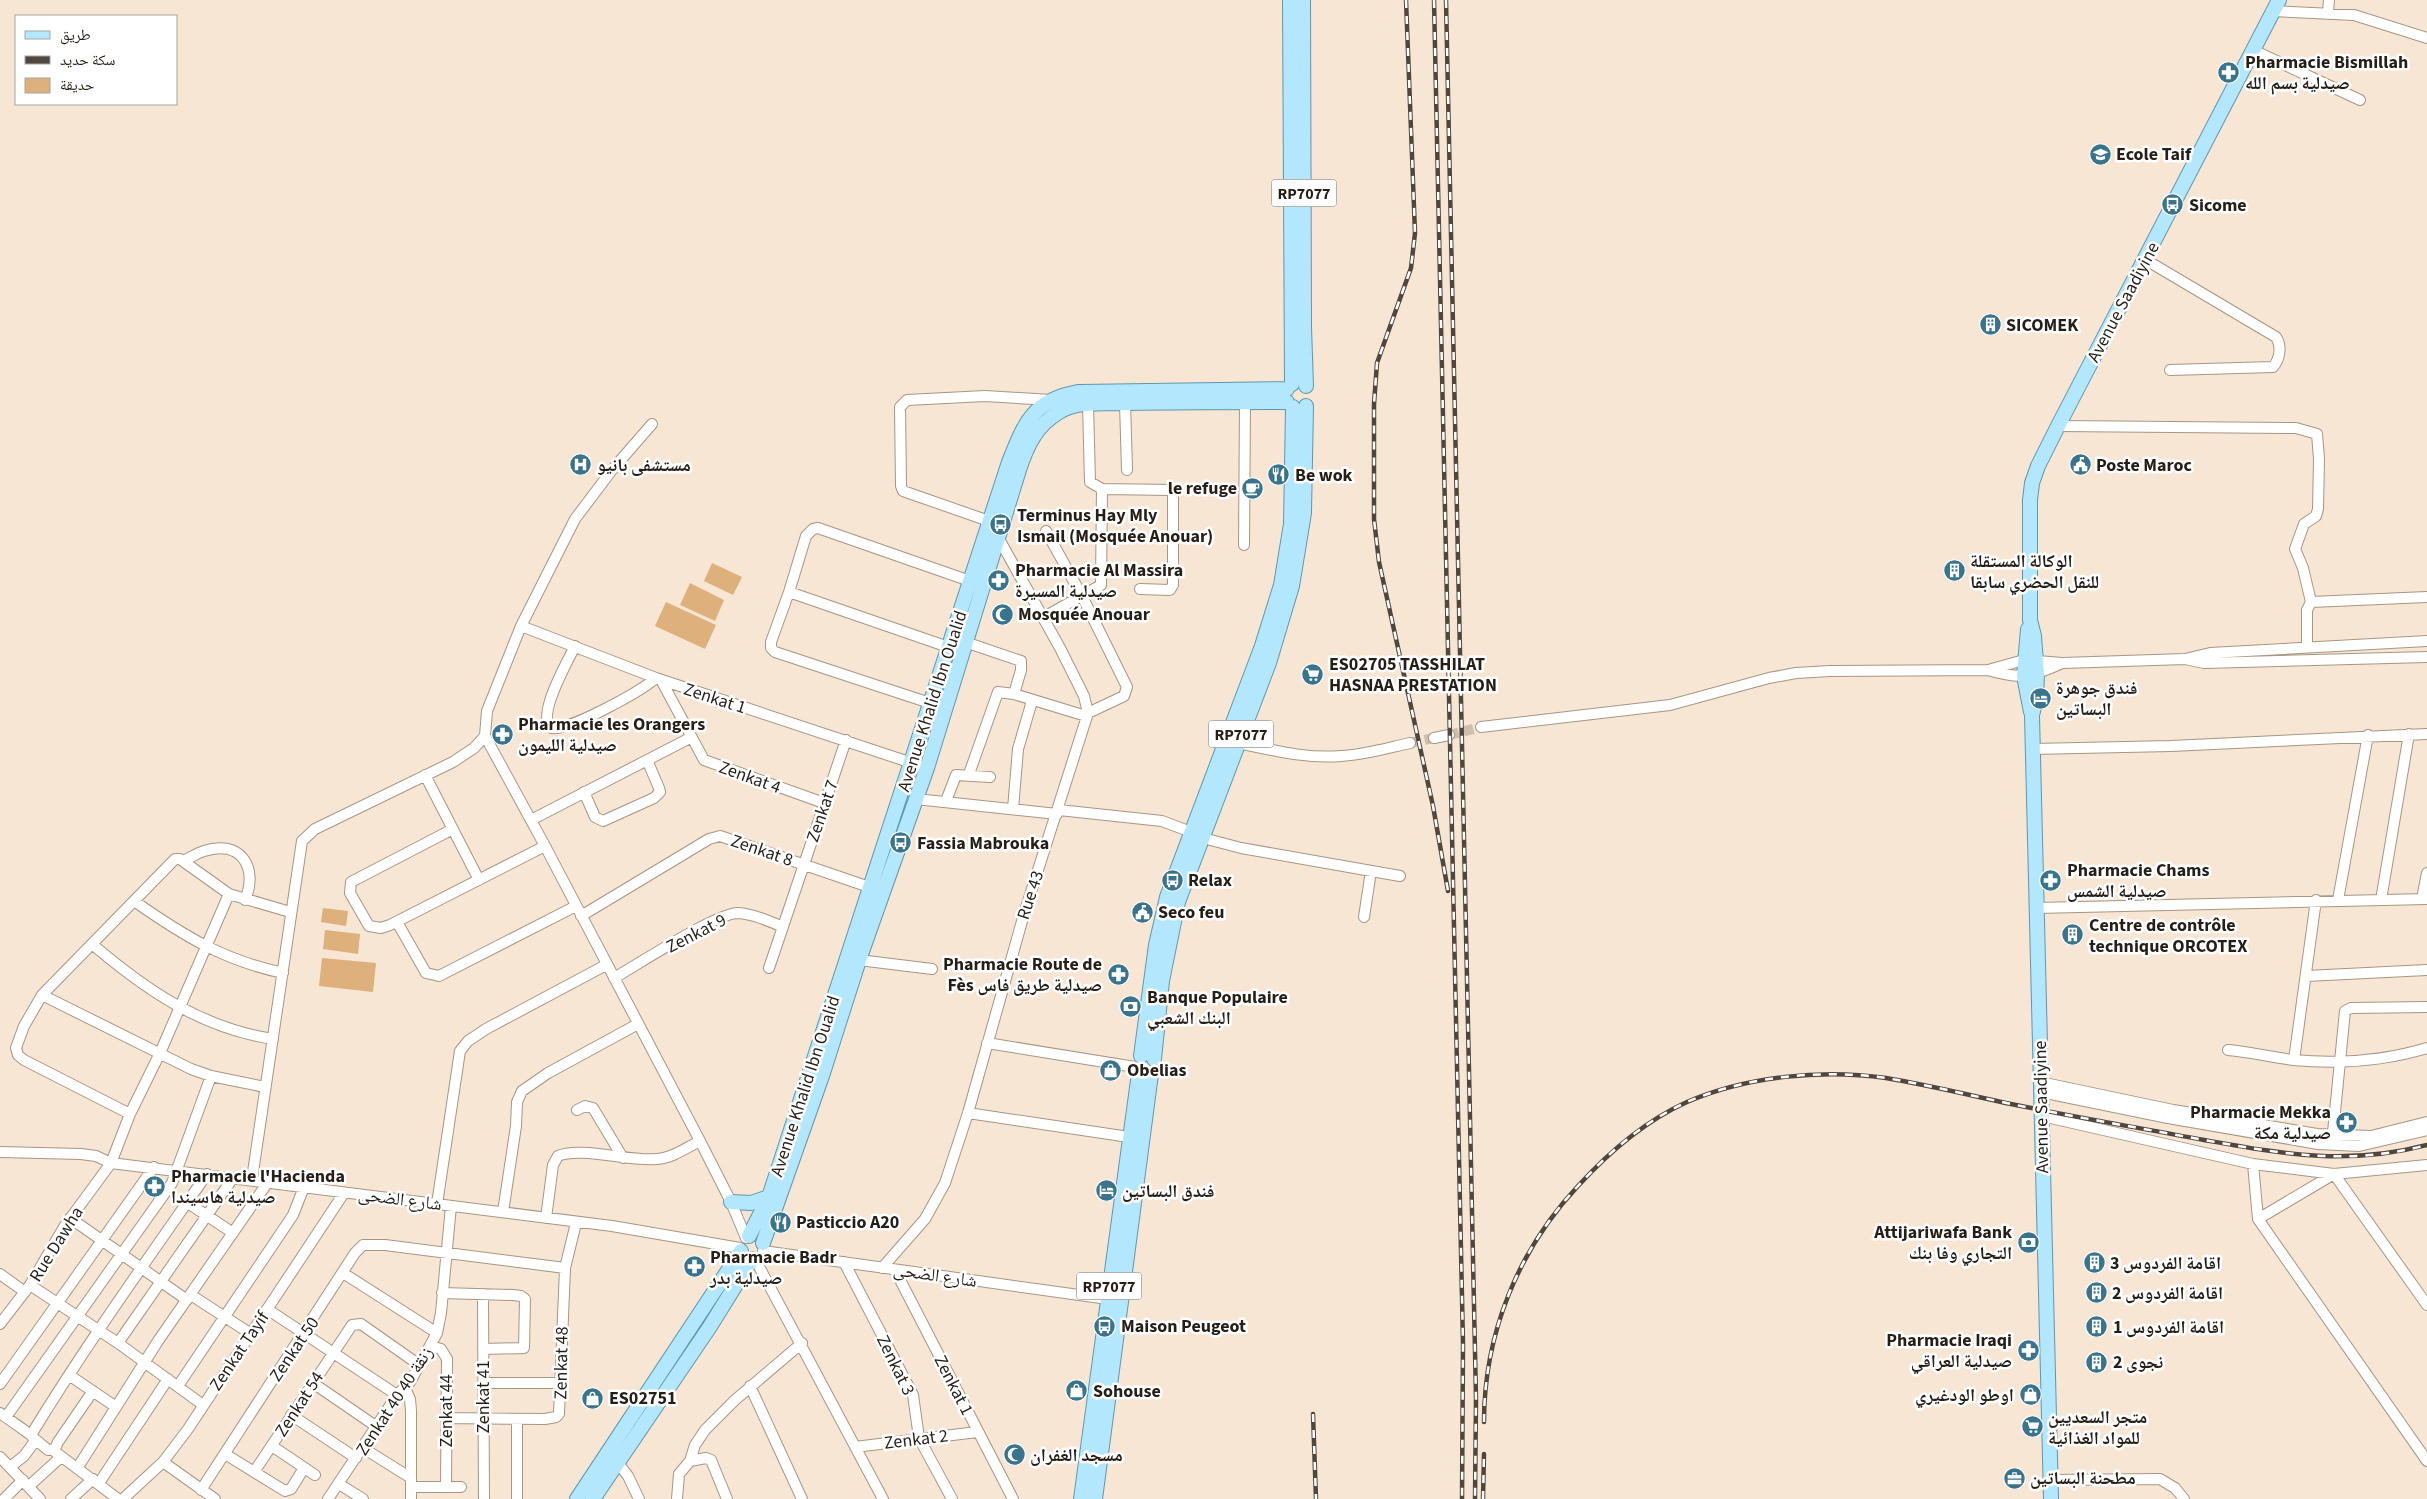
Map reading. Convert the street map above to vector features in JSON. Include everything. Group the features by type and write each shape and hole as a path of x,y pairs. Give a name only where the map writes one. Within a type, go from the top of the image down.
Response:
{"main road":[{"name":"RP7077","path":"1197,835 1238,743 1269,663 1296,571 1304,513 1295,396 1290,0"},
{"name":"RP7077","path":"1095,1499 1144,1066 1157,980 1204,803 1262,646 1281,585 1291,524 1303,0"},
{"name":"Avenue Saadiyine","path":"2051,1499 2032,715 2027,699 2030,675 2028,526 2032,484 2058,426 2146,260 2276,5"},
{"name":"Avenue Khalid Ibn Oualid","path":"877,890 916,799 927,768 945,708 959,647 970,581 1008,462 1023,426 1038,408 1051,400 1068,394 1086,392 1295,396"},
{"name":"Avenue Khalid Ibn Oualid","path":"593,1499 709,1328 751,1248 822,1076 930,704 959,647 998,537 1025,451 1039,426 1066,408 1088,404 1246,402 1295,396"},
{"name":"Avenue Khalid Ibn Oualid","path":"577,1499 751,1248 858,951"},
{"name":"RP7077","path":"1081,1499 1129,1137 1144,1066"},
{"path":"731,1202 751,1203 769,1197"}],"street":[{"path":"2328,12 2329,0"},
{"path":"2276,5 2366,18 2426,38"},
{"path":"2253,50 2360,100"},
{"path":"2146,260 2276,337 2280,342 2277,363 2273,367 2170,370"},
{"path":"1051,400 949,397 902,402 900,407 901,486 903,491 989,521 1044,617 1084,696 1087,715"},
{"path":"1244,545 1246,402"},
{"path":"1125,403 1127,470"},
{"path":"1088,404 1090,482 1102,489 1173,490 1173,585 1170,590 1140,589"},
{"path":"652,424 612,470 575,519 521,626 487,711 485,736 700,1141 731,1202 751,1248 883,1499"},
{"path":"2058,426 2296,428 2317,434 2319,459 2318,509 2316,516 2304,524 2295,549 2303,568 2311,602 2308,610 2307,647"},
{"path":"1044,617 1098,588 1102,580 1102,489"},
{"path":"945,708 775,652 771,648 770,642 789,592 806,536 813,529 818,528 970,581"},
{"path":"969,774 996,694 1002,692 1014,694 1032,701 1087,715 1122,697 1126,693 1127,687 1082,596 1046,531"},
{"path":"789,592 959,647 1022,661 1014,694"},
{"path":"2311,602 2427,597"},
{"name":"Zenkat 1","path":"521,626 658,679 927,768"},
{"path":"1481,727 1670,705 1769,678 1796,673 1830,670 1988,670 2030,660 2062,663 2185,659 2210,653 2427,641"},
{"path":"576,646 550,701 546,719 551,728 560,730 646,687 658,679"},
{"path":"2185,659 2204,663 2427,657"},
{"path":"1988,670 2001,674 2030,675 2062,663"},
{"name":"Zenkat 4","path":"658,679 704,760 824,803"},
{"path":"1013,809 1018,749 1032,701"},
{"name":"Rue 43","path":"882,1268 925,1219 940,1195 968,1113 1024,914 1058,812 1087,715"},
{"path":"2381,900 2409,734"},
{"path":"2032,749 2170,746 2427,734"},
{"path":"1434,738 1449,735"},
{"path":"252,1180 283,973 299,850 302,841 315,828 463,755 485,736"},
{"path":"2338,900 2368,736"},
{"path":"531,820 690,738"},
{"name":"Zenkat 7","path":"769,968 846,740"},
{"path":"1238,743 1306,756 1326,757 1358,754 1410,743"},
{"path":"584,792 595,817 603,821 648,802 660,792 647,760"},
{"path":"946,801 956,774 990,777"},
{"path":"425,775 479,880"},
{"path":"916,799 1013,809 1162,820 1197,835 1241,848 1400,876"},
{"path":"453,829 351,882 350,893 370,926 381,928 396,922 545,846"},
{"name":"Zenkat 8","path":"581,916 715,837 728,838 877,890"},
{"path":"183,861 212,850 224,849 237,854 249,865 251,875 251,884 245,900"},
{"path":"130,1114 46,1072 18,1055 16,1048 18,1040 42,995 177,858 229,894 290,912"},
{"path":"1364,917 1371,871"},
{"path":"2036,908 2316,900 2425,899 2427,873"},
{"name":"Rue Dawha","path":"0,1324 28,1289 70,1218 111,1163 130,1114 160,1053 229,894"},
{"path":"2294,1060 2316,900"},
{"path":"134,901 177,931 205,946 239,962 283,973"},
{"path":"396,922 426,973 438,976 576,906"},
{"name":"Zenkat 9","path":"614,978 712,921 729,914 745,914 783,926"},
{"path":"92,944 148,990 180,1007 241,1033 273,1039"},
{"path":"858,951 932,969"},
{"path":"437,1204 460,1051 468,1041 486,1029 606,965"},
{"path":"2306,976 2427,970"},
{"path":"42,995 173,1061 211,1076 265,1087"},
{"path":"2332,1140 2344,1014 2348,1009 2427,1007"},
{"path":"503,1212 516,1126 517,1102 522,1091 548,1073 638,1024"},
{"path":"988,1043 1144,1066"},
{"path":"2228,1050 2294,1060 2339,1061 2399,1055 2427,1048"},
{"path":"118,1499 78,1467 58,1453 48,1450 3,1415 78,1316 172,1184 211,1076"},
{"path":"2041,1087 2332,1140 2372,1144 2427,1130"},
{"path":"577,1110 586,1106 593,1108 623,1158"},
{"path":"968,1113 1129,1137"},
{"path":"2042,1116 2253,1164 2334,1174 2427,1165"},
{"path":"2332,1140 2371,1136 2427,1122"},
{"path":"546,1218 553,1165 558,1156 578,1153 636,1160 664,1158 700,1141"},
{"name":"شارع الضحى","path":"0,1152 82,1154 96,1156 111,1163 503,1212 1108,1299"},
{"path":"2253,1164 2258,1219 2427,1461"},
{"path":"0,1384 154,1167"},
{"path":"40,1499 4,1463 24,1456 69,1375 207,1174"},
{"path":"2258,1219 2334,1174"},
{"path":"2334,1174 2427,1306"},
{"path":"118,1343 233,1178"},
{"path":"78,1467 189,1297 268,1182"},
{"path":"178,1386 293,1215 304,1186"},
{"name":"Zenkat Tayif","path":"123,1499 163,1462 252,1334 344,1192"},
{"path":"188,1203 233,1233"},
{"name":"Zenkat 40 زنقة 40","path":"328,1499 401,1392 436,1333 451,1206"},
{"path":"70,1218 160,1282 224,1316 252,1334"},
{"name":"Zenkat 48","path":"517,1419 558,1416 561,1408 564,1268 576,1223"},
{"name":"Zenkat 50","path":"207,1496 225,1454 363,1245 375,1244 446,1252"},
{"path":"446,1252 564,1268"},
{"name":"Zenkat 3","path":"844,1262 913,1395 920,1438 952,1499"},
{"name":"Zenkat 1","path":"896,1270 977,1432 1013,1499"},
{"path":"343,1273 436,1333"},
{"path":"0,1274 58,1303 118,1343 203,1405"},
{"path":"442,1293 521,1296 525,1299 524,1348 483,1348"},
{"name":"Zenkat 41","path":"483,1294 484,1499"},
{"path":"267,1309 410,1399 411,1499"},
{"name":"Zenkat 54","path":"254,1472 352,1325 358,1323 372,1330 418,1364"},
{"path":"677,1499 679,1474 690,1461 695,1445 704,1430 750,1386 802,1344"},
{"name":"Zenkat 44","path":"430,1346 441,1349 446,1354 446,1487"},
{"path":"69,1375 116,1407"},
{"path":"71,1499 96,1481 168,1379"},
{"path":"483,1382 561,1383"},
{"path":"312,1383 377,1427"},
{"path":"750,1386 802,1499"},
{"path":"4,1499 26,1483 58,1453 93,1391"},
{"path":"291,1416 356,1458"},
{"path":"446,1418 517,1419 517,1499"},
{"name":"Zenkat 2","path":"855,1446 977,1432"},
{"path":"272,1446 315,1475"},
{"path":"363,1448 411,1482 461,1487"},
{"path":"225,1454 282,1490 288,1491 304,1468"},
{"path":"690,1461 706,1458 711,1460 727,1499"},
{"path":"163,1462 207,1496"},
{"path":"618,1463 628,1476 639,1499"},
{"path":"2050,1480 2160,1479 2175,1488 2184,1499"},
{"path":"339,1484 358,1498"}],"green space":[{"path":"712,563 742,577 733,595 704,581"},
{"path":"690,583 724,600 715,621 680,605"},
{"path":"666,602 716,625 705,649 655,626"},
{"path":"323,908 348,911 346,926 321,922"},
{"path":"325,930 360,934 358,954 323,949"},
{"path":"322,958 376,963 373,992 319,986"}],"tunnel":[{"path":"1449,735 1481,727"},
{"path":"1410,743 1434,738"}],"railway":[{"path":"1406,0 1415,233 1411,268 1377,363 1374,404 1374,519 1379,562 1433,806 1448,891"},
{"path":"1434,0 1463,1344 1462,1499"},
{"path":"1446,0 1476,1398 1475,1499"},
{"path":"1484,1422 1490,1357 1498,1326 1508,1295 1538,1238 1578,1186 1628,1138 1657,1118 1687,1102 1710,1093 1734,1086 1785,1077 1836,1074 1862,1075 2261,1150 2316,1156 2342,1156 2370,1155 2427,1145"},
{"path":"1313,1414 1316,1499"},
{"path":"1483,1499 1484,1454"}],"place":[{"name":"Pharmacie Bismillah صيدلية بسم الله","path":"2229,72"},
{"name":"Ecole Taif","path":"2100,154"},
{"name":"Sicome","path":"2173,205"},
{"name":"SICOMEK","path":"1990,325"},
{"name":"مستشفى بانيو","path":"581,465"},
{"name":"Poste Maroc","path":"2080,465"},
{"name":"Be wok","path":"1279,475"},
{"name":"le refuge","path":"1253,488"},
{"name":"Terminus Hay Mly Ismail (Mosquée Anouar)","path":"1001,525"},
{"name":"الوكالة المستقلة للنقل الحضري سابقا","path":"1954,571"},
{"name":"Pharmacie Al Massira صيدلية المسيرة","path":"999,580"},
{"name":"Mosquée Anouar","path":"1002,614"},
{"name":"ES02705 TASSHILAT HASNAA PRESTATION","path":"1313,674"},
{"name":"فندق جوهرة البساتين","path":"2040,698"},
{"name":"Pharmacie les Orangers صيدلية الليمون","path":"502,734"},
{"name":"Fassia Mabrouka","path":"901,843"},
{"name":"Relax","path":"1172,880"},
{"name":"Pharmacie Chams صيدلية الشمس","path":"2051,880"},
{"name":"Seco feu","path":"1142,912"},
{"name":"Centre de contrôle technique ORCOTEX","path":"2073,935"},
{"name":"Pharmacie Route de Fès صيدلية طريق فاس","path":"1118,974"},
{"name":"Banque Populaire البنك الشعبي","path":"1131,1007"},
{"name":"Obelias","path":"1111,1070"},
{"name":"Pharmacie Mekka صيدلية مكة","path":"2347,1122"},
{"name":"Pharmacie l'Hacienda صيدلية هاسيندا","path":"155,1186"},
{"name":"فندق البساتين","path":"1106,1191"},
{"name":"Pasticcio A20","path":"780,1222"},
{"name":"Attijariwafa Bank التجاري وفا بنك","path":"2028,1242"},
{"name":"اقامة الفردوس 3","path":"2094,1263"},
{"name":"Pharmacie Badr صيدلية بدر","path":"694,1267"},
{"name":"اقامة الفردوس 2","path":"2096,1293"},
{"name":"Maison Peugeot","path":"1105,1326"},
{"name":"اقامة الفردوس 1","path":"2097,1327"},
{"name":"Pharmacie Iraqi صيدلية العراقي","path":"2028,1350"},
{"name":"نجوى 2","path":"2097,1362"},
{"name":"Sohouse","path":"1077,1391"},
{"name":"اوطو الودغيري","path":"2030,1395"},
{"name":"ES02751","path":"593,1398"},
{"name":"متجر السعديين للمواد الغذائية","path":"2032,1427"},
{"name":"مسجد الغفران","path":"1014,1455"},
{"name":"مطحنة البساتين","path":"2014,1478"}]}
